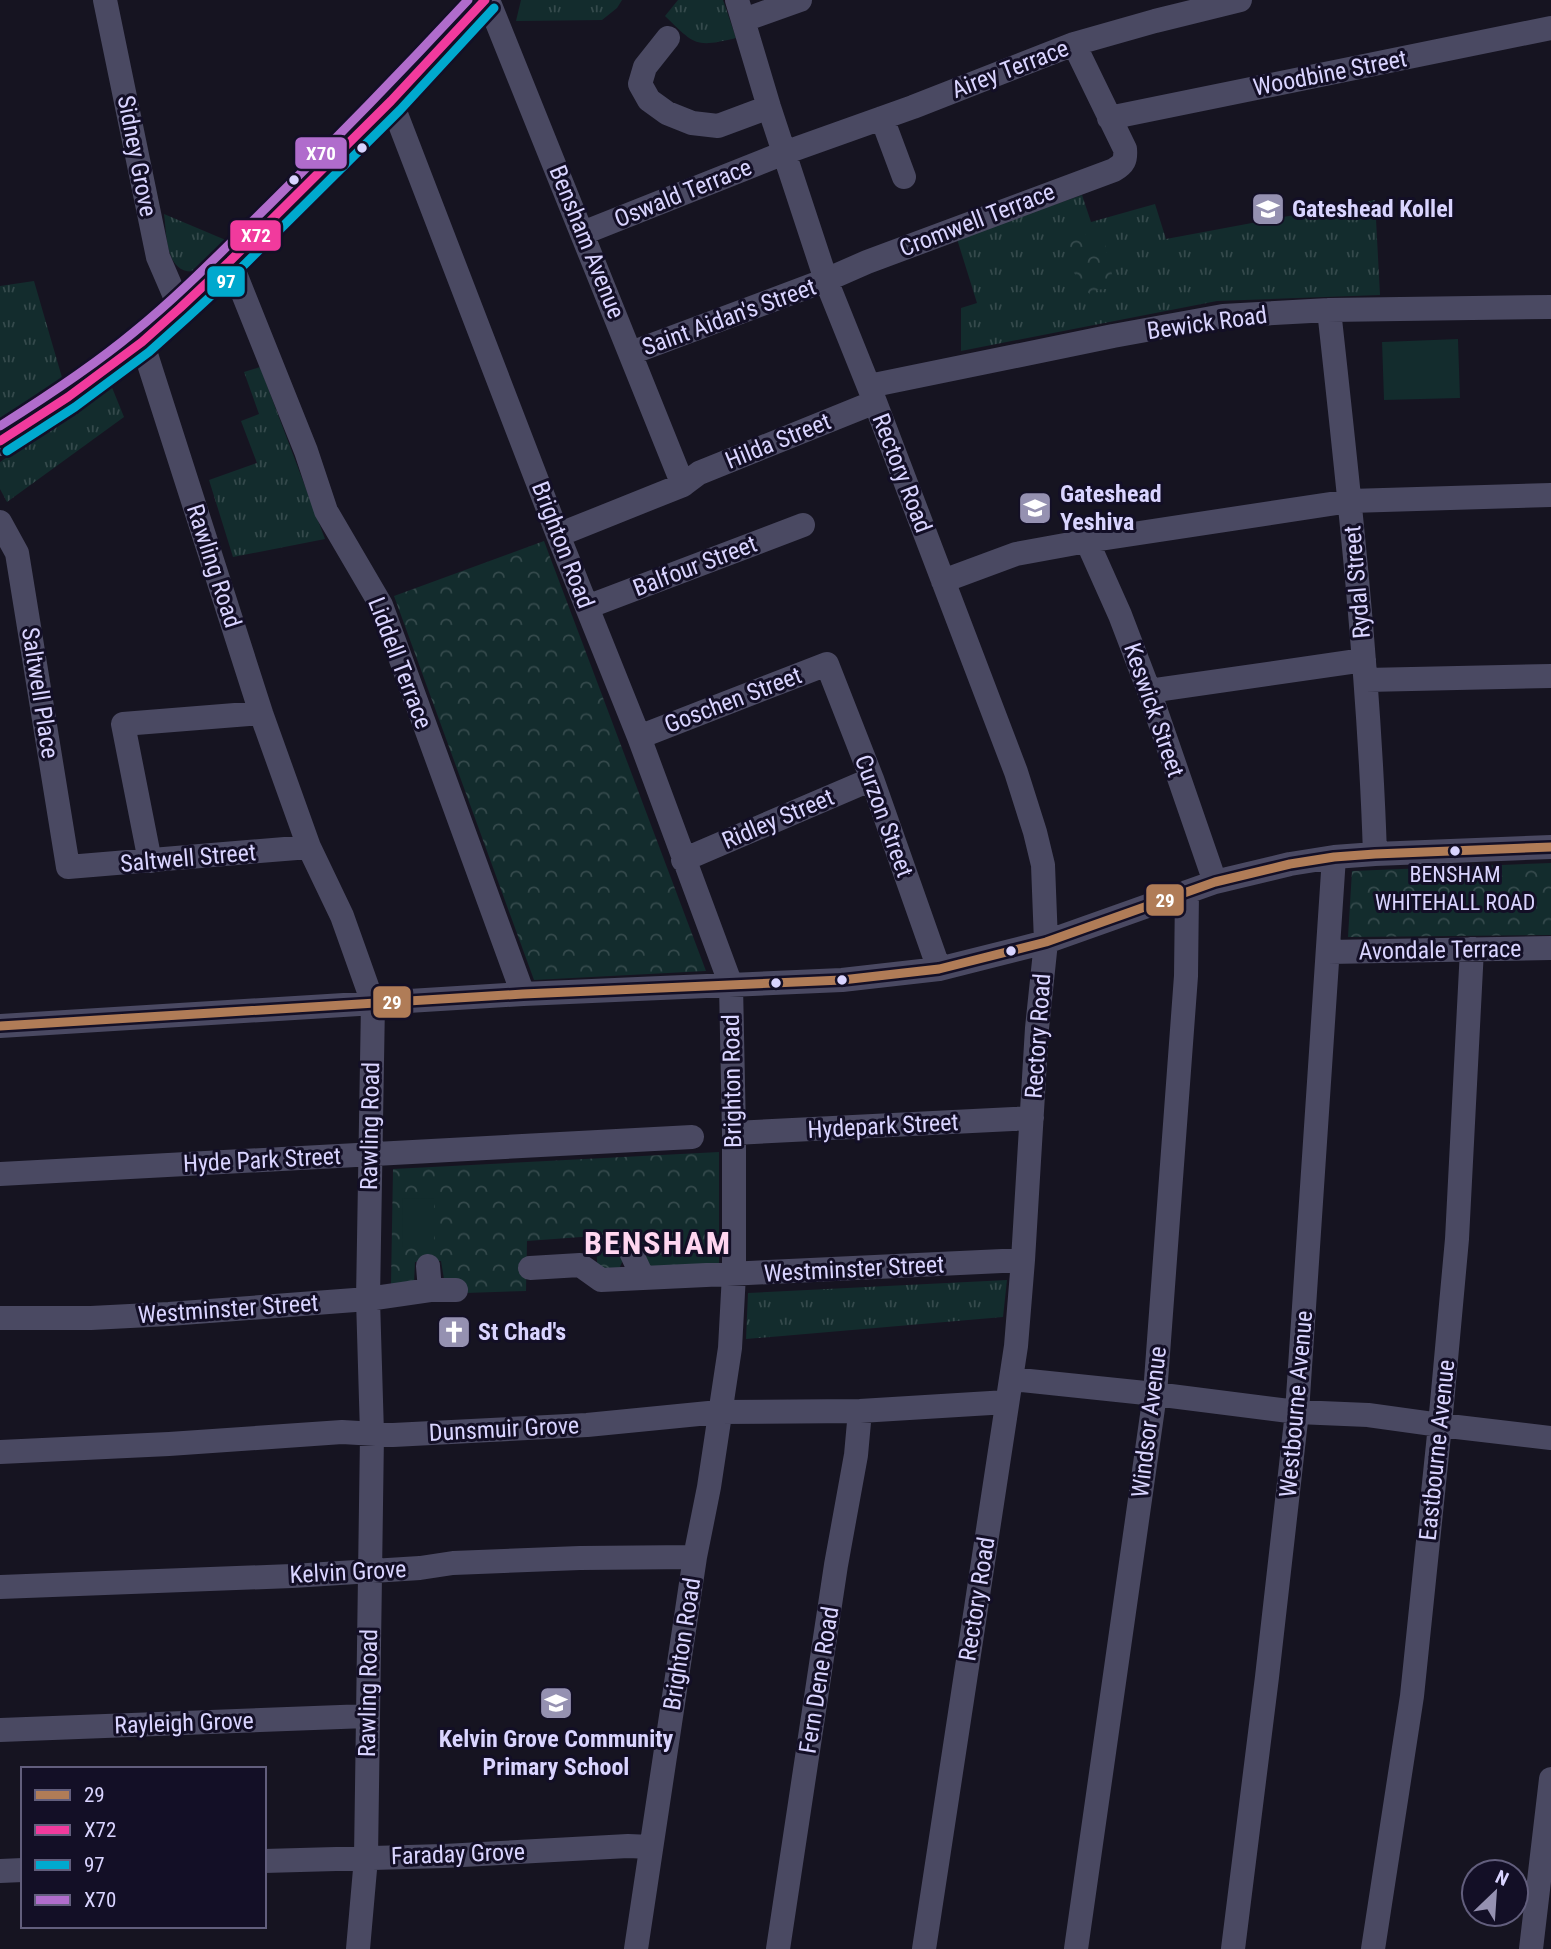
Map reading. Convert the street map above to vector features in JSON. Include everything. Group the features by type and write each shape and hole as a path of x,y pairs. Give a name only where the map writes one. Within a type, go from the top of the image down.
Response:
{"main road":[{"path":"0,441 68,397 142,342 180,308 391,101 486,0"}],"street":[{"name":"Sidney Grove","path":"105,0 158,257 180,308"},
{"name":"Bensham Avenue","path":"486,0 684,485"},
{"path":"741,10 800,0"},
{"name":"Airey Terrace","path":"783,153 1074,44 1151,10 1240,0"},
{"name":"Rectory Road","path":"741,10 783,153 826,280 1016,772 1035,832 1042,865 1046,942 1037,1028 1016,1346 924,1949"},
{"name":"Woodbine Street","path":"1109,118 1551,28"},
{"path":"668,38 645,67 639,84 649,100 667,113 692,123 719,126 769,107"},
{"path":"1074,44 1109,118"},
{"name":"Brighton Road","path":"391,101 639,737 731,985 734,1274 730,1348 709,1487 695,1557 636,1949"},
{"path":"882,118 904,177"},
{"name":"Cromwell Terrace","path":"826,280 867,261 1114,170 1122,165 1126,158 1125,149 1109,118"},
{"name":"Oswald Terrace","path":"583,233 783,153"},
{"name":"Liddell Terrace","path":"230,261 306,451 326,511 381,605 523,994"},
{"name":"Saint Aidan's Street","path":"631,353 826,280"},
{"name":"Bewick Road","path":"872,394 1114,336 1223,316 1329,310 1551,307"},
{"name":"Rydal Street","path":"1329,310 1365,670 1375,854"},
{"name":"Rawling Road","path":"142,342 261,713 309,847 342,916 373,1003 369,1154 368,1299 372,1434 366,1858 358,1949"},
{"name":"Hilda Street","path":"558,535 684,485 699,473 872,394"},
{"path":"943,581 1016,554 1350,501 1551,495"},
{"name":"Saltwell Place","path":"0,522 17,553 68,867"},
{"name":"Balfour Street","path":"587,607 803,525"},
{"name":"Keswick Street","path":"1087,541 1120,615 1149,691 1215,882"},
{"name":"Goschen Street","path":"639,737 827,664"},
{"name":"Curzon Street","path":"827,664 872,779 939,968"},
{"path":"1149,691 1365,670 1551,676"},
{"path":"150,861 123,724 261,713"},
{"name":"Ridley Street","path":"683,860 872,779"},
{"name":"Saltwell Street","path":"68,867 309,847"},
{"path":"0,1026 523,994 842,980 939,968 1046,942 1215,882 1290,864 1375,854 1551,847"},
{"name":"Westbourne Avenue","path":"1233,1949 1297,1412 1334,857"},
{"name":"Windsor Avenue","path":"1076,1949 1155,1394 1186,976 1187,892"},
{"name":"Avondale Terrace","path":"1328,953 1551,948"},
{"name":"Eastbourne Avenue","path":"1373,1949 1412,1696 1440,1426 1457,1239 1472,949"},
{"name":"Hydepark Street","path":"734,1133 1032,1118"},
{"name":"Hyde Park Street","path":"0,1174 692,1137"},
{"path":"631,1250 643,1279"},
{"name":"Westminster Street","path":"530,1268 580,1265 601,1280 1023,1260"},
{"name":"Westminster Street","path":"0,1318 156,1315 368,1299 429,1278 456,1290"},
{"name":"Dunsmuir Grove","path":"0,1452 342,1432 393,1435 587,1425 719,1412 860,1411 1009,1391 1155,1394 1297,1412 1368,1415 1551,1438"},
{"name":"Fern Dene Road","path":"778,1949 836,1565 856,1455 860,1411"},
{"name":"Kelvin Grove","path":"0,1587 369,1572 453,1563 695,1557"},
{"name":"Rayleigh Grove","path":"0,1730 367,1716"},
{"path":"1531,1949 1551,1779"},
{"name":"Faraday Grove","path":"266,1861 651,1847"},
{"path":"0,1871 21,1870"}],"green space":[{"path":"521,0 622,0 617,8 602,20 516,21"},
{"path":"678,0 723,0 736,38 712,43 696,42 665,16"},
{"path":"1082,195 1091,222 1155,204 1166,239 1375,200 1380,295 1217,301 961,351 961,308 977,303 957,239"},
{"path":"164,214 228,241 198,271 179,268 167,243"},
{"path":"1069,227 1092,237 1103,236 1116,291 1096,290 1091,296 1079,280 1067,256 1066,237"},
{"path":"34,281 63,381 0,420 0,286"},
{"path":"1458,339 1460,398 1384,400 1382,342"},
{"path":"260,367 325,539 233,557 209,480 257,463 241,421 259,414 244,372"},
{"path":"111,385 124,417 7,502 0,489 0,462"},
{"path":"544,541 706,971 534,980 394,596"},
{"path":"1551,863 1551,935 1348,937 1352,871"},
{"path":"719,1152 719,1266 653,1271 624,1258 619,1269 598,1273 595,1236 527,1241 526,1291 465,1293 445,1285 441,1261 415,1262 414,1283 391,1285 393,1169"},
{"path":"434,1198 434,1247 403,1247 402,1199"},
{"path":"1007,1280 1003,1317 746,1339 748,1293"}],"transit line":[{"name":"X70","path":"0,426 102,357 169,302 320,155 468,0"},
{"name":"X72","path":"0,441 68,397 142,342 180,308 391,101 485,0"},
{"name":"97","path":"7,451 75,407 149,352 188,317 400,110 494,8"},
{"name":"29","path":"0,1026 523,994 842,980 939,969 1046,942 1215,882 1290,864 1375,854 1551,847"}],"place":[{"name":"Gateshead Kollel","path":"1268,209"},
{"name":"Gateshead Yeshiva","path":"1035,508"},
{"name":"BENSHAM WHITEHALL ROAD","path":"1455,851"},
{"name":"St Chad's","path":"454,1332"},
{"name":"Kelvin Grove Community Primary School","path":"556,1703"}],"district":[{"name":"BENSHAM","path":"658,1243"}]}
